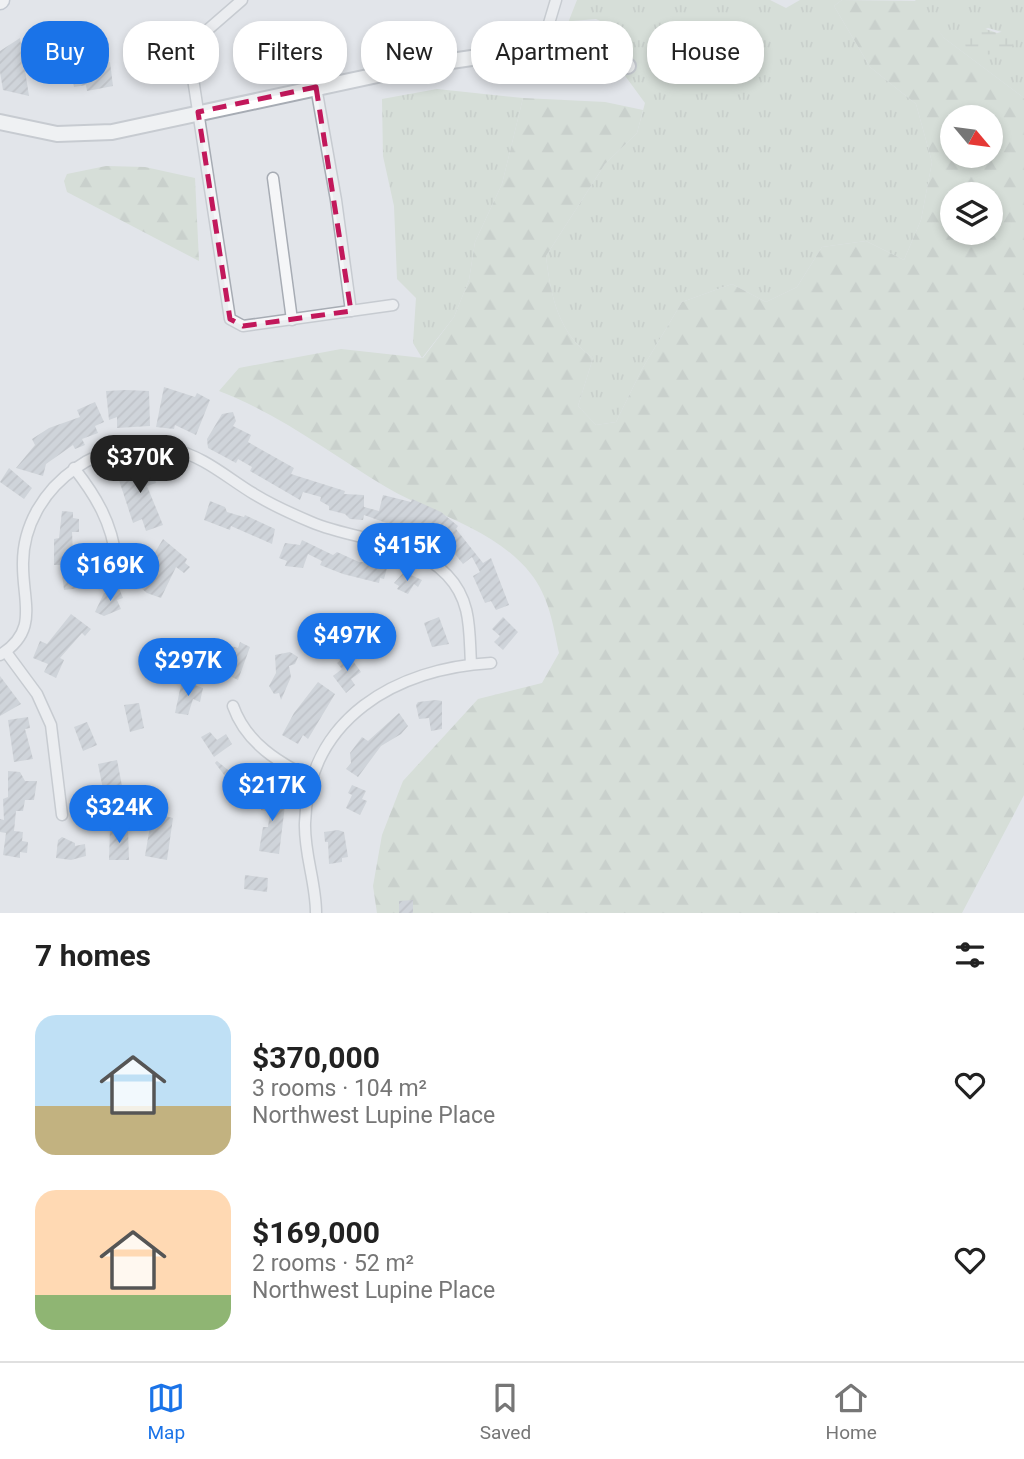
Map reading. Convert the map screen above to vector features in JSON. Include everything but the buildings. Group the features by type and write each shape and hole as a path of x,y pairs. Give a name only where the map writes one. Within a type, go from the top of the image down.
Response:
{"street":[{"path":"242,0 204,33 191,54 190,75 230,319 243,326 393,305"},
{"path":"550,21 556,0"},
{"path":"0,122 19,128 81,135 112,132 198,111 424,65 471,58"},
{"path":"316,88 336,200 351,311"},
{"path":"273,178 292,320"},
{"path":"62,815 51,725 37,694 3,654 20,637 27,619 23,553 32,521 48,492 74,468 115,449 146,446 172,449 203,460 253,493 311,522 424,556 449,577 465,601 470,625 471,664"},
{"path":"74,468 99,501 116,559"},
{"path":"316,913 305,837 306,809 312,779 338,731 370,699 400,682 471,664 491,663"},
{"path":"233,706 241,723 263,749 288,767 312,779"}],"highlighted area":[{"path":"316,87 351,311 243,326 230,319 198,112"}],"green space":[{"path":"577,0 770,0 786,8 800,0 842,0 834,6 870,67 916,104 932,162 921,220 904,260 866,241 822,247 797,287 766,302 732,284 682,302 642,369 616,422 596,425 578,406 593,358 572,337 558,313 546,256 605,164 637,133 645,103 631,84 633,21 569,21"},
{"path":"842,0 918,1 944,38 1024,98 1024,795 962,913 377,913 373,886 382,835 403,781 478,699 542,683 559,653 550,611 531,574 500,545 463,524 404,497 284,423 219,391 239,368 341,349 423,358 454,317 469,280 475,242 502,184 523,98 605,102 643,110 637,133 605,164 546,256 558,313 572,337 593,358 578,406 596,425 616,422 642,369 682,302 732,284 766,302 797,287 822,247 866,241 904,260 921,220 932,162 916,104 870,67 834,6"},
{"path":"915,0 1024,0 1024,98 944,38","holes":["988,28 1002,32 1001,53 969,51 977,32"]},
{"path":"983,28 997,33 1009,30 1014,41 1009,53 981,54 966,49 965,42 972,32"},
{"path":"437,89 523,98 502,184 475,242 469,280 454,317 422,358 413,343 416,298 397,279 394,206 383,156 382,99"},
{"path":"106,166 145,167 195,178 199,261 67,192 64,181 67,174"}]}
